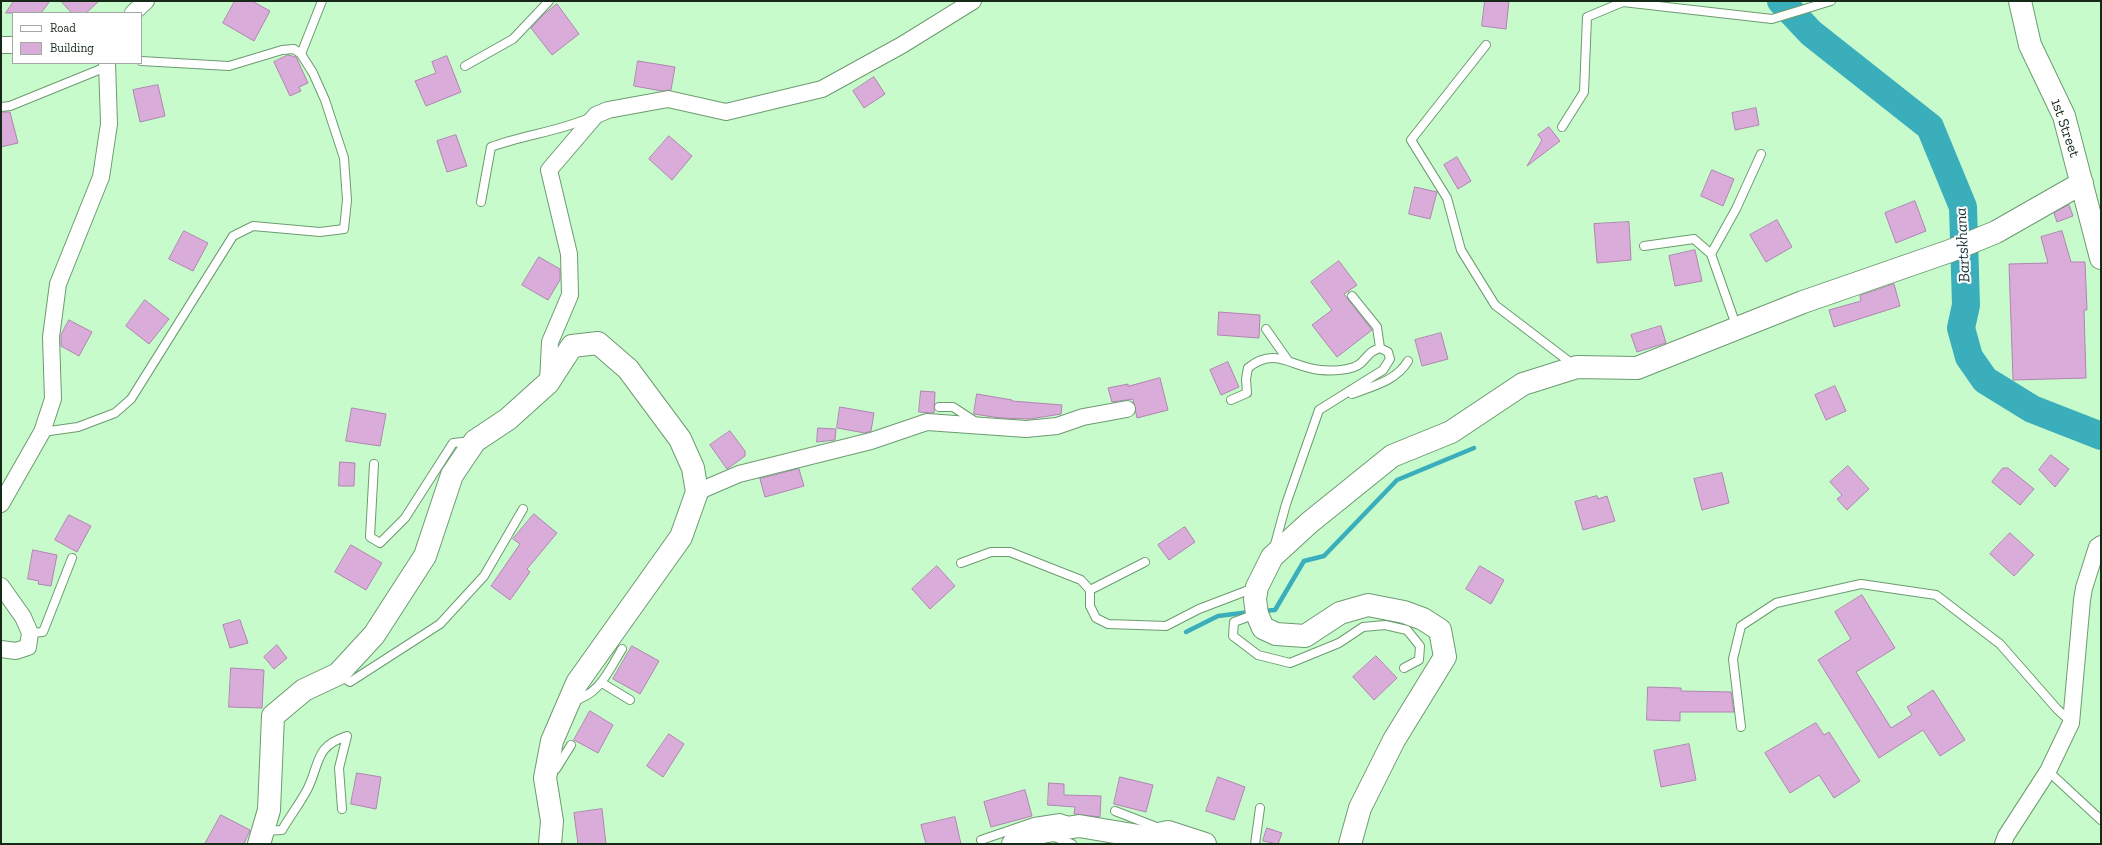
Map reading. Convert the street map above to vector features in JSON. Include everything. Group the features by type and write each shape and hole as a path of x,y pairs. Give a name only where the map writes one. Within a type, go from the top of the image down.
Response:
{"street":[{"path":"134,12 146,1"},
{"path":"548,383 550,342 570,295 569,254 549,170 596,115 608,110 668,99 726,112 822,89 902,45 973,1"},
{"name":"1st Street","path":"2020,1 2030,45 2064,116 2101,258"},
{"path":"1,45 12,45"},
{"path":"1,504 42,432 52,399 50,337 58,284 101,176 109,124 106,65"},
{"path":"1350,844 1360,808 1394,740 1445,657 1440,630 1423,619 1404,612 1368,605 1340,613 1305,636 1276,634 1263,628 1257,614 1255,599 1257,587 1272,557 1309,523 1392,456 1451,432 1523,384 1577,367 1637,368 1803,302 1950,251 1996,232 2082,183"},
{"path":"261,838 269,810 273,716 304,690 338,674 374,635 425,556 452,475 475,441 508,419 548,383 572,346 598,343 628,369 680,439 693,468 697,492 681,536 577,683 552,741 545,778 552,821 550,844"},
{"path":"697,492 738,474 871,441 927,422 1026,429 1057,426 1083,417 1127,409"},
{"path":"2003,844 2006,836 2048,771 2071,723 2084,588 2097,547 2101,544"},
{"path":"1,586 22,617 30,634 28,647 16,651 1,649"},
{"path":"1013,844 1042,832 1076,835 1145,837 1168,832 1206,844"}],"lane":[{"path":"301,54 322,1"},
{"path":"465,66 513,38 549,1"},
{"path":"1562,127 1584,92 1587,17 1623,2 1772,19 1831,1"},
{"path":"1486,45 1411,140 1447,198 1461,250 1495,305 1577,367"},
{"path":"42,432 78,427 115,413 131,399 233,236 253,226 320,232 344,229 347,200 344,158 325,100 313,73 301,54 294,49 282,50 229,66 142,61"},
{"path":"1,107 10,106 106,65"},
{"path":"482,202 491,147 511,140 567,128 596,115"},
{"path":"1711,254 1736,209 1761,154"},
{"path":"1644,246 1694,239 1711,254 1737,329"},
{"path":"1352,296 1377,327 1380,348"},
{"path":"1266,329 1287,359"},
{"path":"1231,400 1248,393 1246,379 1248,368 1256,361 1270,357 1287,359 1300,366 1320,370 1346,369 1360,364 1371,351 1380,348 1388,352 1390,359 1384,370 1319,410 1286,504 1272,557"},
{"path":"1340,398 1383,383 1402,371 1408,361"},
{"path":"939,407 953,407 982,426"},
{"path":"374,464 370,536 380,543 405,518 453,443 475,441"},
{"path":"338,674 350,682 440,624 484,576 523,508"},
{"path":"962,563 991,552 1010,552 1081,580 1090,590 1090,606 1096,618 1108,624 1166,626 1199,609 1257,587"},
{"path":"30,634 43,632 72,558"},
{"path":"1090,590 1145,562"},
{"path":"1742,727 1733,659 1741,626 1776,603 1861,584 1936,595 2000,644 2071,723"},
{"path":"1257,614 1234,622 1233,636 1258,655 1290,663 1339,643 1363,627 1385,625 1407,630 1420,646 1419,660 1404,668"},
{"path":"570,701 580,699 591,693 602,683 622,649"},
{"path":"602,683 630,700"},
{"path":"261,838 282,830 308,787 318,756 336,740 347,736 339,768 342,809"},
{"path":"545,778 556,770 571,745"},
{"path":"2048,771 2101,820"},
{"path":"1255,844 1260,808"},
{"path":"1115,812 1168,832"},
{"path":"981,840 1034,822 1060,818 1076,835"}],"building":[{"path":"14,1 50,1 42,12 6,13"},
{"path":"61,1 99,1 87,12 71,12"},
{"path":"235,1 252,1 270,11 254,41 223,23"},
{"path":"1485,1 1509,1 1506,29 1482,26"},
{"path":"557,4 579,34 552,55 531,28 543,15"},
{"path":"288,55 296,57 308,83 299,87 301,91 290,96 274,62"},
{"path":"447,56 461,92 426,106 415,81 436,73 432,62"},
{"path":"638,61 675,67 671,90 662,91 634,86"},
{"path":"874,77 885,94 864,108 853,91"},
{"path":"158,85 165,116 140,122 133,90"},
{"path":"1756,108 1759,125 1735,130 1732,113"},
{"path":"1,112 10,112 18,143 1,147"},
{"path":"1549,127 1560,141 1527,166 1542,140 1538,135"},
{"path":"456,135 467,166 447,172 437,141"},
{"path":"669,136 692,156 672,180 649,159"},
{"path":"1457,157 1471,181 1458,189 1444,165"},
{"path":"1712,170 1734,179 1723,206 1701,196"},
{"path":"1415,187 1437,192 1430,219 1409,214"},
{"path":"1915,201 1926,231 1896,243 1885,213"},
{"path":"2069,205 2073,216 2057,222 2054,213"},
{"path":"1777,220 1792,247 1766,262 1750,235"},
{"path":"1629,222 1631,260 1597,263 1594,224"},
{"path":"184,231 208,243 193,271 169,259"},
{"path":"2062,231 2071,262 2085,262 2087,310 2084,310 2086,378 2013,380 2009,264 2048,263 2041,237"},
{"path":"1695,250 1702,281 1675,286 1669,256"},
{"path":"539,257 560,269 560,280 548,300 522,285"},
{"path":"1339,261 1357,285 1344,294 1372,330 1337,357 1312,325 1332,310 1311,282"},
{"path":"1894,284 1900,306 1834,327 1829,310 1861,301 1860,296"},
{"path":"145,300 169,319 149,344 126,326"},
{"path":"1219,312 1260,315 1259,338 1218,335"},
{"path":"69,320 92,332 79,356 61,346 61,335"},
{"path":"1661,326 1666,343 1637,352 1631,335"},
{"path":"1441,333 1448,359 1422,366 1415,340"},
{"path":"1228,362 1239,387 1221,395 1210,370"},
{"path":"1160,378 1168,410 1137,418 1133,399 1112,402 1108,388 1128,384 1128,386"},
{"path":"1835,386 1846,411 1826,420 1815,395"},
{"path":"921,391 935,392 934,413 919,412"},
{"path":"977,394 1012,401 1062,405 1061,414 1030,419 1000,418 974,414"},
{"path":"840,407 874,413 871,431 865,433 837,428"},
{"path":"352,408 386,414 380,446 346,441"},
{"path":"818,428 836,429 835,440 817,442"},
{"path":"730,431 745,451 745,456 727,469 710,445"},
{"path":"2051,455 2069,469 2055,487 2039,470"},
{"path":"340,462 355,463 354,486 339,486"},
{"path":"1848,466 1869,489 1847,510 1837,499 1842,495 1830,482"},
{"path":"2003,468 2008,468 2034,489 2020,505 1992,482"},
{"path":"799,469 804,486 765,497 760,479"},
{"path":"1722,473 1729,503 1702,510 1694,479"},
{"path":"1597,496 1598,499 1607,496 1615,521 1583,530 1575,502"},
{"path":"534,514 557,533 527,569 530,572 510,600 491,586 520,544 513,539"},
{"path":"69,515 91,526 77,552 55,540"},
{"path":"1185,527 1195,542 1169,560 1158,545"},
{"path":"2010,533 2034,555 2014,576 1990,554"},
{"path":"351,545 382,563 366,590 335,572"},
{"path":"33,550 57,555 51,586 38,584 39,581 28,579"},
{"path":"937,566 955,586 930,609 912,589"},
{"path":"1480,566 1504,580 1491,604 1466,589"},
{"path":"1862,595 1895,648 1856,672 1891,728 1912,715 1907,707 1933,690 1965,740 1940,756 1923,730 1879,758 1818,660 1851,639 1835,612"},
{"path":"240,620 248,643 230,648 223,625"},
{"path":"277,645 287,658 274,669 264,657"},
{"path":"632,646 659,661 640,694 613,679"},
{"path":"1376,656 1397,678 1374,700 1353,677"},
{"path":"231,668 264,670 262,708 229,707"},
{"path":"1648,687 1681,688 1681,691 1731,692 1734,712 1680,712 1680,721 1647,720"},
{"path":"590,711 613,725 598,753 574,740"},
{"path":"1816,723 1824,735 1829,732 1860,781 1834,798 1819,775 1790,793 1765,753"},
{"path":"669,734 684,744 663,777 647,766"},
{"path":"1689,744 1696,780 1661,787 1654,751"},
{"path":"357,773 381,777 376,809 351,804"},
{"path":"1120,777 1153,785 1146,812 1114,804"},
{"path":"1218,777 1245,787 1234,820 1206,811"},
{"path":"1049,783 1064,784 1064,795 1101,796 1100,817 1074,814 1075,807 1048,805"},
{"path":"1025,790 1032,816 991,827 984,802"},
{"path":"602,809 606,844 578,844 574,813"},
{"path":"221,815 250,830 244,844 205,844"},
{"path":"955,817 961,844 926,844 921,825"},
{"path":"1267,828 1282,833 1278,844 1263,841"}],"waterway":[{"name":"Bartskhana","path":"1781,1 1811,33 1930,127 1963,207 1966,305 1961,328 1969,357 1985,380 2032,409 2101,436"},
{"path":"1262,611 1275,610 1304,561 1324,556 1397,480 1474,448"},
{"path":"1186,632 1218,616 1250,612"}]}
